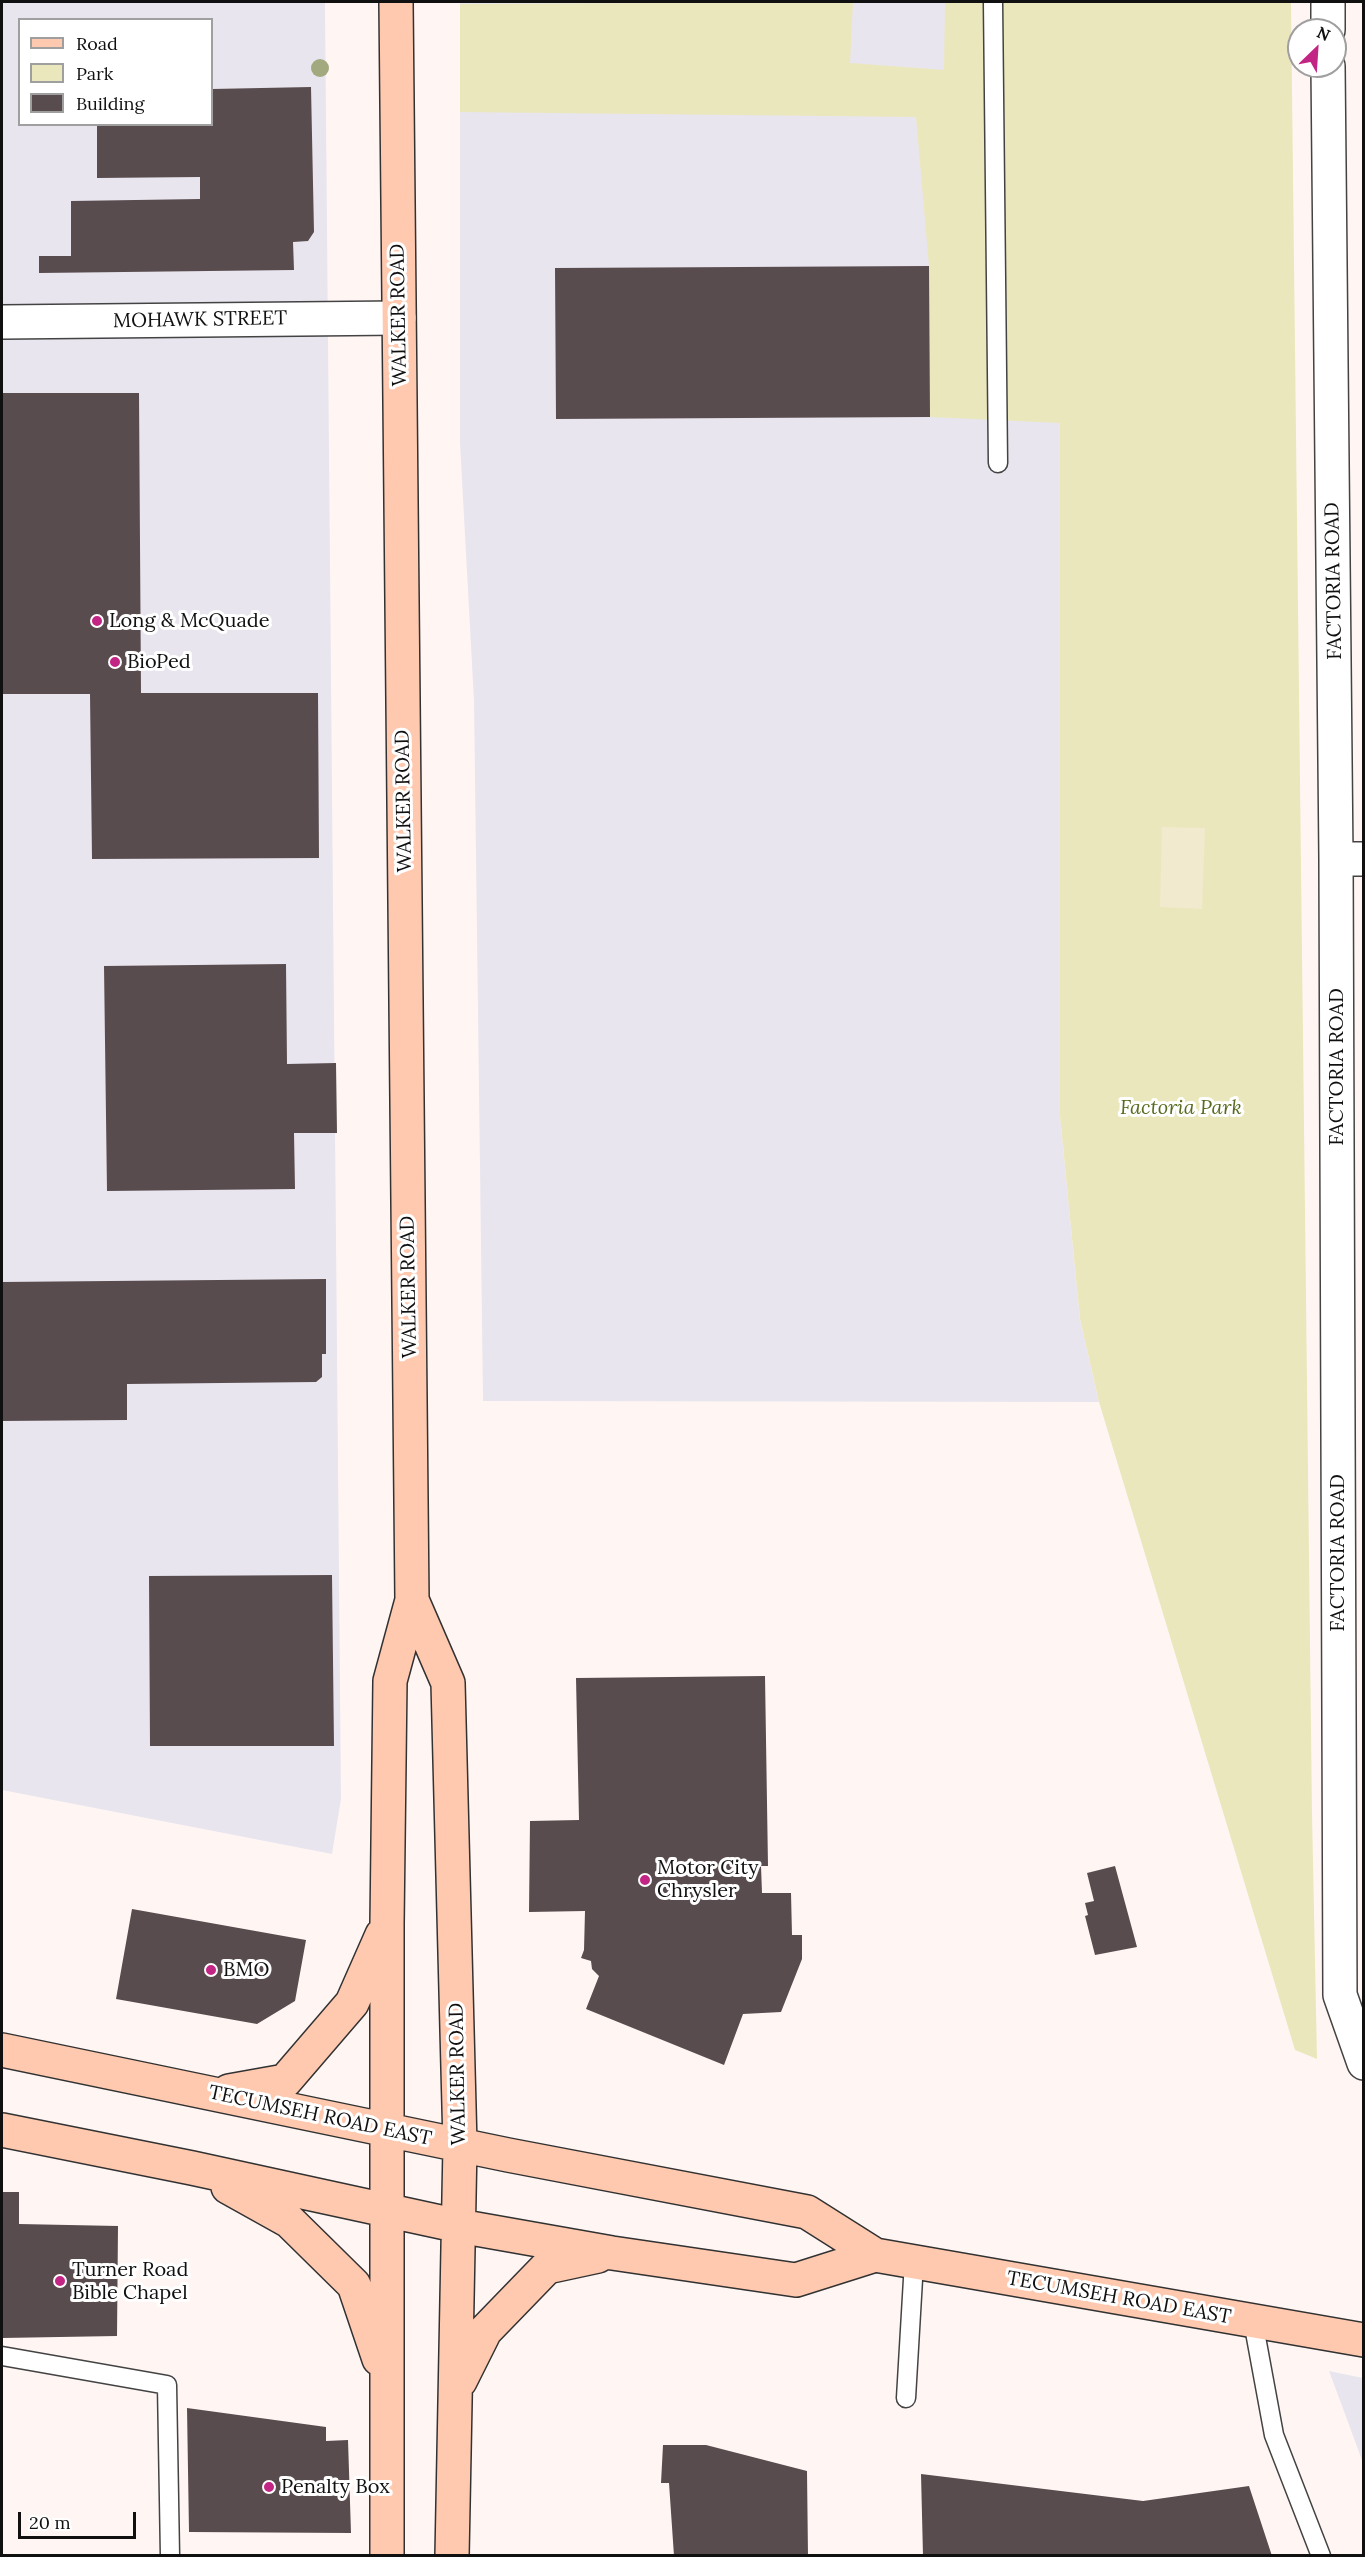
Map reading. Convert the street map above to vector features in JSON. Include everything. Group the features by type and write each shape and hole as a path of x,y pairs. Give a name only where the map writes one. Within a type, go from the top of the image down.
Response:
{"main road":[{"name":"WALKER ROAD","path":"387,2556 389,2212 387,1924 390,1681 412,1600 396,2"},
{"name":"WALKER ROAD","path":"412,1600 448,1683 460,2145 452,2556"},
{"path":"216,2094 285,2081 352,2003 387,1924"},
{"name":"TECUMSEH ROAD EAST","path":"2,2050 460,2145 807,2212 875,2256 1364,2340"},
{"name":"TECUMSEH ROAD EAST","path":"2,2130 192,2168 459,2226 612,2253 796,2280 875,2256"},
{"path":"192,2168 289,2221 354,2285 387,2383"},
{"path":"456,2389 485,2331 547,2267 612,2253"}],"street":[{"path":"1328,2 1328,18"},
{"name":"FACTORIA ROAD","path":"1328,78 1350,859 1340,1995 1364,2063"},
{"name":"MOHAWK STREET","path":"2,322 399,318"}],"lane":[{"path":"993,2 998,463"},
{"path":"906,2398 914,2262"},
{"path":"1253,2321 1274,2435 1321,2556"},
{"path":"2,2356 168,2385 170,2556"}],"shaded area":[{"path":"2,2 325,2 341,1799 332,1854 2,1790"},
{"path":"460,2 1061,2 1060,1116 1080,1319 1099,1402 483,1401 474,701 460,443"},
{"path":"1162,827 1205,828 1202,909 1160,907"},
{"path":"1329,2371 1363,2378 1363,2463 1348,2422"}],"green space":[{"name":"Factoria Park","path":"853,2 850,63 944,70 945,2 1291,2 1291,18 1287,18 1287,78 1292,78 1312,1813 1317,2059 1295,2050 1099,1402 1080,1319 1060,1116 1060,423 930,417 929,266 916,117 460,112 460,4"}],"building":[{"path":"311,87 314,232 308,241 293,242 294,270 39,273 39,256 71,256 71,201 200,199 200,177 97,178 97,126 213,126 213,89"},
{"path":"929,266 930,417 556,419 555,268"},
{"path":"2,393 139,393 141,693 318,693 319,858 92,859 90,694 2,694"},
{"path":"286,964 287,1064 336,1063 337,1133 294,1133 295,1189 107,1191 104,966"},
{"path":"326,1279 326,1354 322,1354 322,1377 316,1382 127,1384 127,1420 2,1421 2,1282"},
{"path":"332,1575 334,1746 150,1746 149,1576"},
{"name":"Motor City Chrysler","path":"765,1676 768,1866 761,1866 762,1893 791,1893 792,1935 802,1935 802,1959 781,2012 743,2014 724,2065 586,2009 599,1976 592,1969 591,1961 581,1958 584,1950 585,1911 529,1912 530,1821 579,1820 576,1678"},
{"path":"1115,1866 1137,1947 1095,1955 1085,1916 1088,1915 1085,1903 1094,1901 1087,1873"},
{"name":"BMO","path":"132,1909 306,1940 295,2001 257,2024 116,1999"},
{"name":"Turner Road Bible Chapel","path":"2,2192 19,2192 19,2224 118,2226 117,2336 2,2338"},
{"name":"Penalty Box","path":"187,2408 326,2427 326,2441 348,2440 351,2533 189,2532"},
{"path":"663,2445 706,2445 807,2471 808,2556 674,2556 669,2483 661,2483"},
{"path":"921,2474 1143,2501 1249,2486 1272,2556 923,2556"}],"place":[{"name":"Long & McQuade","path":"97,621"},
{"name":"BioPed","path":"115,662"},
{"name":"Motor City Chrysler","path":"645,1880"},
{"name":"BMO","path":"211,1970"},
{"name":"Turner Road Bible Chapel","path":"60,2281"},
{"name":"Penalty Box","path":"269,2487"}]}
